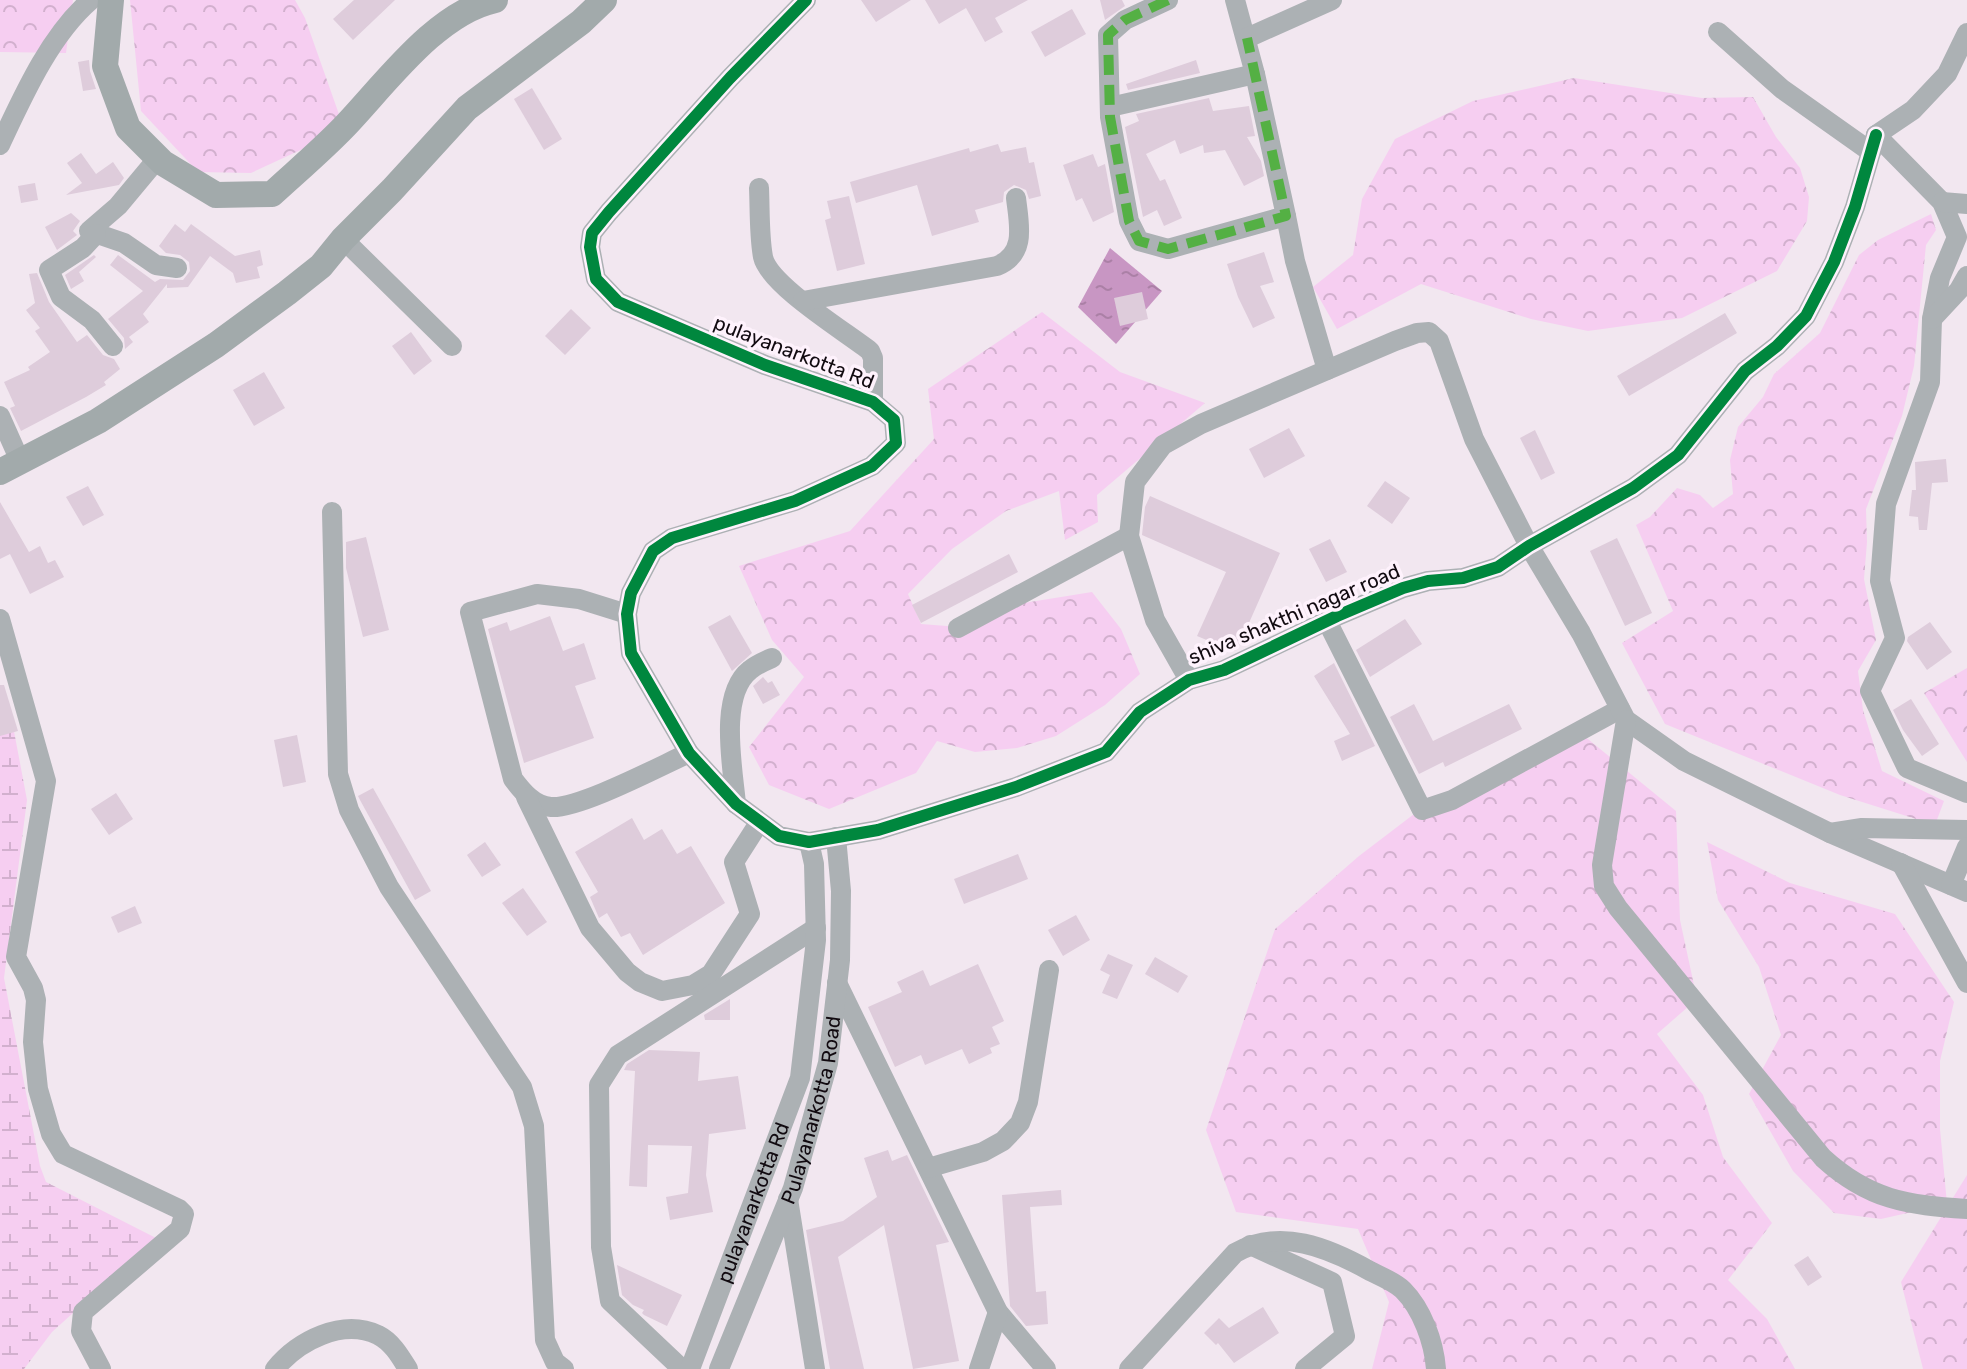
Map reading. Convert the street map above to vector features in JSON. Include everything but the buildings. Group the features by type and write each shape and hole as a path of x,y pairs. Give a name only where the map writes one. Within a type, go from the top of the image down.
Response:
{"main road":[{"path":"111,0 105,66 128,128 158,158 216,195 272,194 343,128 439,30 480,2"},
{"path":"10,466 98,421 216,345 321,266 467,108 581,22 604,0"}],"street":[{"path":"0,145 25,92 73,16 91,0"},
{"name":"pulayanarkotta Rd","path":"806,0 730,78 609,212 592,233 590,247 596,279 618,302 765,365 873,402 894,420 896,443 872,466 795,501 672,538 653,551 631,593 627,614 631,653 689,753 736,804 779,836 809,842 836,837"},
{"path":"1168,0 1125,20 1108,35 1110,107 1129,221 1139,241 1168,249 1286,216"},
{"path":"1235,0 1247,38 1295,261 1327,370"},
{"path":"1247,38 1332,0"},
{"path":"1718,32 1782,89 1873,143 1942,202 1957,237 1940,278 1932,319 1930,382 1886,504 1880,581 1895,638 1870,691 1907,768 1967,793"},
{"path":"1873,143 1913,110 1947,74 1967,33"},
{"path":"1110,107 1255,74"},
{"name":"shiva shakthi nagar road","path":"836,837 878,830 921,817 1016,787 1106,752 1140,712 1189,680 1224,670 1403,588 1428,581 1463,578 1498,567 1529,546 1633,488 1678,455 1745,371 1777,346 1806,316 1834,262 1855,207 1873,143"},
{"path":"158,158 118,206 89,231 124,243 156,265 177,268"},
{"path":"759,188 763,259 778,280 870,351 873,358 873,402"},
{"path":"803,301 1006,262 1017,247 1020,235 1016,198"},
{"path":"1942,202 1967,204"},
{"path":"96,234 83,248 49,270 61,297 92,320 113,346"},
{"path":"343,239 452,346"},
{"path":"1932,319 1959,290 1967,276"},
{"path":"1189,680 1155,620 1129,536 1135,482 1163,445 1201,424 1417,333 1429,332 1439,341 1474,439 1529,546 1581,633 1623,714 1684,761 1830,833 1959,888 1967,847"},
{"path":"0,416 10,466"},
{"path":"332,512 338,774 349,810 389,887 522,1087 534,1126 545,1340 554,1367"},
{"path":"958,628 1129,536"},
{"path":"627,614 579,599 537,594 470,612 513,779 526,797 590,928 627,972 640,982 662,991 693,985 711,974 750,914 734,862 759,823"},
{"path":"0,619 46,781 16,957 36,1000 33,1042 36,1073 51,1134 63,1154 184,1214 180,1229 83,1312 81,1331 101,1369"},
{"path":"1327,621 1422,810 1452,800 1623,714"},
{"path":"736,804 731,705 737,686 749,671 772,658"},
{"path":"1623,714 1602,865 1604,886 1618,908 1823,1158 1841,1175 1866,1191 1920,1206 1967,1209"},
{"path":"526,797 550,807 584,801 689,753"},
{"path":"1830,833 1862,828 1967,830"},
{"name":"Pulayanarkotta Road","path":"719,1369 788,1199 828,1063 838,984 841,891 836,837"},
{"name":"pulayanarkotta Rd","path":"690,1369 800,1078 816,934 814,864 809,842"},
{"path":"1901,863 1967,983"},
{"path":"682,1369 610,1301 601,1247 599,1085 618,1055 816,934 998,1312 1046,1369"},
{"path":"928,1168 983,1152 1003,1141 1020,1123 1028,1102 1049,970"},
{"path":"788,1199 815,1369"},
{"path":"1129,1369 1235,1253 1250,1245 1276,1240 1337,1252 1402,1288 1418,1311 1434,1348 1436,1369"},
{"path":"1250,1245 1332,1282 1345,1336 1305,1369"},
{"path":"979,1369 998,1312"},
{"path":"275,1369 286,1356 317,1337 351,1329 379,1336 398,1352 408,1369"}],"green space":[{"path":"0,0 73,0 66,53 0,52"},
{"path":"130,0 295,0 305,18 341,120 307,147 251,173 198,172 141,111"},
{"path":"1574,78 1702,98 1753,97 1776,137 1800,168 1809,197 1807,221 1777,271 1682,318 1588,331 1531,319 1421,284 1337,329 1313,287 1353,255 1362,199 1395,139 1473,101"},
{"path":"1931,214 1936,230 1926,245 1914,366 1902,416 1866,509 1864,579 1876,640 1858,671 1863,710 1882,771 1944,801 1935,825 1840,795 1665,724 1622,643 1673,611 1636,525 1650,517 1677,488 1700,495 1713,508 1733,494 1730,460 1738,427 1763,397 1774,374 1820,333 1859,255 1878,240"},
{"path":"1042,312 1120,372 1205,403 1097,495 1098,522 1065,540 1059,491 1006,511 952,549 908,594 921,624 973,628 1012,605 1092,592 1121,629 1140,674 1105,705 1056,736 1017,748 975,752 937,741 916,773 829,809 769,785 749,747 804,677 772,640 739,566 850,531 934,439 928,389"},
{"path":"1967,668 1967,762 1924,693"},
{"path":"13,726 27,800 4,978 40,1166 46,1182 156,1238 52,1332 24,1369 0,1369 0,727"},
{"path":"1572,726 1676,811 1680,920 1697,999 1657,1034 1703,1095 1723,1157 1772,1223 1728,1280 1767,1319 1795,1369 1372,1369 1389,1302 1358,1229 1236,1212 1206,1130 1275,929 1359,856 1439,795 1501,767"},
{"path":"1707,842 1790,883 1895,914 1954,1002 1940,1061 1940,1129 1947,1204 1881,1219 1834,1213 1793,1171 1749,1094 1781,1035 1759,967 1718,900"},
{"path":"1967,1175 1967,1369 1923,1369 1901,1282"}],"water":[{"path":"1110,248 1162,291 1116,344 1078,307"}],"marked path":[{"path":"1168,0 1125,20 1108,35 1110,117 1129,221 1139,241 1168,249 1286,216 1247,38"}],"cycle path":[{"path":"806,0 730,78 609,212 592,233 590,247 596,279 618,302 765,365 873,402 894,420 896,443 872,466 795,501 672,538 653,551 631,593 627,614 631,653 689,753 736,804 779,836 809,842 878,830 1016,787 1106,752 1140,712 1189,680 1224,670 1403,588 1428,581 1463,578 1498,567 1529,546 1633,488 1678,455 1745,371 1777,346 1806,316 1834,262 1855,207 1876,135"}]}
